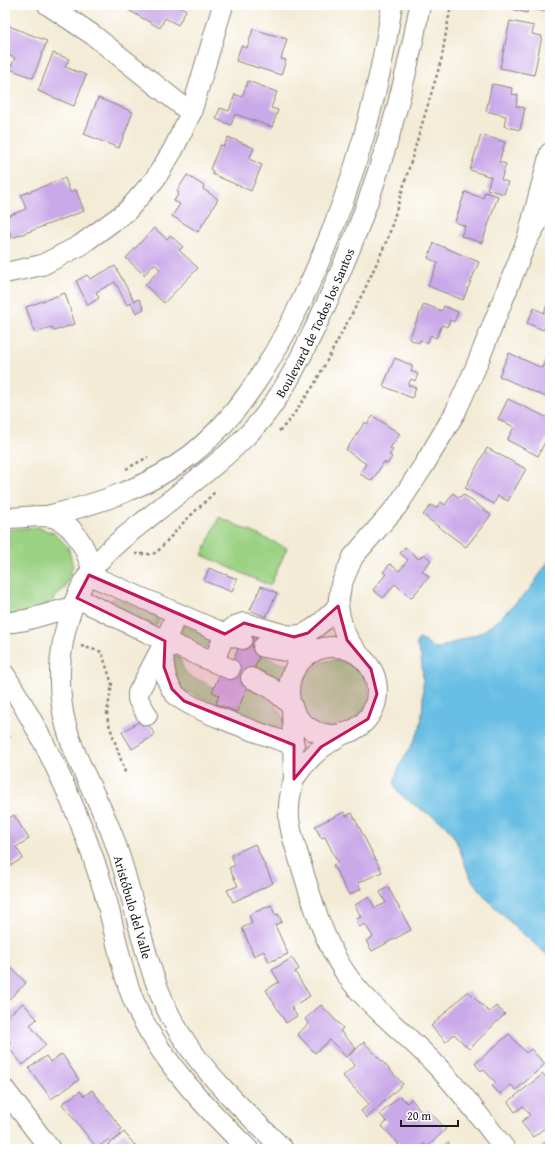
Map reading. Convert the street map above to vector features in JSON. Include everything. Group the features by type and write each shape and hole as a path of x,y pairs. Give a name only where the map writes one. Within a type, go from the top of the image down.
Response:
{"street":[{"path":"48,5 93,34 191,113"},
{"path":"5,272 42,265 79,246 127,211 155,179 173,150 191,113 223,5"},
{"name":"Boulevard de Todos los Santos","path":"47,516 110,499 165,472 191,454 215,433 231,416 262,374 290,325 319,265 346,195 385,54 392,5"},
{"name":"Boulevard de Todos los Santos","path":"75,602 90,572 123,538 227,455 260,420 288,379 306,347 343,270 370,198 392,125 420,5"},
{"path":"294,779 302,766 321,748 358,728 368,719 374,708 377,694 376,681 371,669 347,640 341,625 338,606 341,585 353,557 398,505 455,413 478,362 527,240 550,153"},
{"path":"527,240 550,201"},
{"path":"5,518 47,516 67,525 84,546 90,572 177,613 234,636"},
{"path":"5,623 26,620 75,602 222,665 234,636 244,623 294,637 308,633 324,621 338,606"},
{"name":"Aristóbulo del Valle","path":"75,602 66,628 62,653 60,677 62,709 71,740 89,785 110,829 130,887 150,967 167,1010 188,1046 221,1085 283,1149"},
{"path":"147,716 138,699 138,693 165,641 177,613"},
{"path":"308,633 314,652"},
{"path":"165,641 163,656 164,666 176,695 184,702 294,745"},
{"path":"263,647 296,653 314,652"},
{"path":"363,658 352,651 339,648 326,648 314,652 303,659 293,675 289,693 292,706 294,745 294,779 287,810 290,830 317,913 335,956 347,975 361,992 446,1075 506,1149"},
{"name":"Aristóbulo del Valle","path":"5,675 45,745 85,837 104,890 123,967 140,1014 152,1036 184,1080 215,1117 248,1149"},
{"path":"251,678 270,687 292,706 298,717 308,727 319,733 332,735 345,734"},
{"path":"5,1090 50,1149"}],"path":[{"path":"5,730 11,740"}],"highlighted area":[{"path":"89,575 225,634 244,623 294,637 308,633 338,606 347,640 371,669 377,694 368,719 321,747 294,779 294,745 184,701 172,689 164,667 165,641 77,598"}],"green space":[{"path":"219,517 287,548 270,586 202,555"},
{"path":"36,527 54,533 68,547 73,566 65,588 48,604 22,615 5,615 5,530"},
{"path":"115,598 156,615 159,620 157,624 152,626 109,605 112,599"},
{"path":"182,625 211,636 213,643 209,648 203,647 178,635 176,631"},
{"path":"175,655 180,658 187,673 214,688 219,695 216,704 181,689 175,677 170,657"},
{"path":"260,655 282,664 289,664 291,667 283,683 280,684 254,670"},
{"path":"328,660 342,660 354,666 363,675 369,687 367,707 359,718 348,726 342,728 328,728 322,726 311,718 303,707 301,701 301,687 303,681 311,670 322,662"},
{"path":"247,686 265,696 274,704 286,721 283,727 275,727 237,712"}],"water":[{"path":"550,559 550,957 510,922 482,893 470,876 458,845 450,831 439,820 402,796 397,790 395,779 397,772 418,734 420,727 423,702 423,674 417,641 420,639 436,649 480,633 495,623 530,589"}],"building":[{"path":"124,5 179,5 186,10 178,25 165,18 160,28 123,7"},
{"path":"515,5 545,5 544,11 528,8 527,13 515,10"},
{"path":"510,21 534,26 532,34 542,36 534,75 500,68"},
{"path":"9,26 47,41 33,78 10,69 15,58 5,54 5,37"},
{"path":"253,29 287,39 281,59 286,60 281,75 236,61 241,46 247,48"},
{"path":"53,53 69,59 65,67 86,75 74,106 38,91"},
{"path":"248,81 277,92 271,108 278,110 272,127 235,114 231,125 216,119 220,108 229,111 235,94 242,97"},
{"path":"492,84 512,88 511,94 518,95 516,106 525,108 520,130 504,126 506,116 486,111"},
{"path":"98,98 133,112 119,148 84,134"},
{"path":"481,135 505,142 499,162 506,164 501,180 508,182 504,194 487,189 491,177 470,170"},
{"path":"228,137 254,148 249,159 262,165 251,191 212,174 213,171 210,169 220,145 224,146"},
{"path":"187,175 204,186 203,189 218,199 198,232 172,216 180,204 174,201 179,193 177,191"},
{"path":"65,178 70,192 76,190 84,211 12,238 5,217 26,209 21,195"},
{"path":"465,192 483,198 485,192 498,196 482,243 461,236 465,226 455,222"},
{"path":"154,228 167,239 170,235 183,247 179,250 198,268 164,303 145,285 160,269 154,264 144,275 126,258"},
{"path":"434,243 479,262 463,300 428,286 438,263 428,258"},
{"path":"115,266 134,301 139,299 144,309 136,313 131,303 127,305 115,282 96,292 99,298 88,305 76,281 87,275 90,279"},
{"path":"65,293 75,324 54,331 52,327 35,333 26,307"},
{"path":"550,298 550,328 545,326 543,330 527,323 534,308 544,313"},
{"path":"424,304 442,311 444,306 458,312 454,322 450,320 447,327 442,325 436,338 431,335 427,343 420,340 419,343 409,339"},
{"path":"509,353 542,368 548,353 550,354 550,399 499,376"},
{"path":"395,358 413,366 411,371 418,374 415,381 411,379 408,385 416,388 412,398 383,386"},
{"path":"508,399 550,419 550,432 538,456 507,440 514,427 498,419"},
{"path":"373,416 400,434 390,448 393,450 389,455 392,457 387,464 384,462 372,481 360,474 366,464 346,450 365,422 367,424"},
{"path":"487,448 526,469 508,501 498,496 494,504 465,488"},
{"path":"453,493 459,498 463,494 491,515 466,547 423,515 431,505 436,508 441,502 445,505"},
{"path":"405,547 419,559 424,554 431,560 422,571 429,577 411,598 395,584 383,598 373,590 386,574 383,572 390,564 399,571 408,560 400,553"},
{"path":"209,568 237,579 232,592 204,581"},
{"path":"261,586 277,593 266,617 250,610"},
{"path":"247,626 268,635 237,712 216,704 219,695 212,692 220,674 227,677"},
{"path":"145,718 155,735 132,749 122,732"},
{"path":"344,812 346,816 352,813 382,872 358,883 361,889 349,895 333,865 338,863 325,837 321,838 315,826"},
{"path":"14,815 29,839 16,847 23,858 5,869 5,821"},
{"path":"255,844 273,883 233,902 227,890 238,886 229,868 235,865 231,855"},
{"path":"388,887 411,930 372,951 366,941 373,937 365,924 359,927 356,919 361,917 355,905 369,897 375,908 386,903 380,892"},
{"path":"271,905 275,915 278,914 282,922 275,925 288,954 269,962 264,951 254,956 242,928 252,923 249,915"},
{"path":"292,958 299,969 295,972 310,996 291,1007 297,1016 286,1023 266,990 279,982 272,970"},
{"path":"5,961 26,983 5,1003"},
{"path":"468,991 489,1012 496,1006 505,1014 469,1049 454,1034 446,1042 431,1026"},
{"path":"23,1003 37,1019 30,1025 46,1045 23,1065 7,1046 11,1043 5,1035 5,1018"},
{"path":"321,1005 343,1028 340,1031 356,1048 346,1057 330,1040 315,1053 297,1034 309,1024 305,1019"},
{"path":"509,1034 526,1053 531,1049 545,1064 516,1090 511,1085 500,1094 492,1086 496,1083 483,1069 481,1071 475,1064"},
{"path":"364,1042 403,1084 367,1118 361,1111 369,1104 343,1076 355,1065 348,1057"},
{"path":"62,1054 79,1080 51,1099 29,1068 46,1056 50,1062"},
{"path":"543,1074 550,1083 550,1124 533,1137 521,1122 530,1115 523,1106 515,1112 508,1102"},
{"path":"92,1090 122,1129 97,1148 62,1104 80,1091 84,1096"},
{"path":"400,1096 407,1103 411,1099 424,1114 428,1110 446,1129 427,1147 424,1143 418,1149 398,1149 396,1146 399,1144 382,1126 387,1122 380,1114"},
{"path":"124,1132 138,1149 103,1149"},
{"path":"550,1140 550,1149 543,1149 541,1146"},
{"path":"448,1142 453,1149 440,1149"}]}
